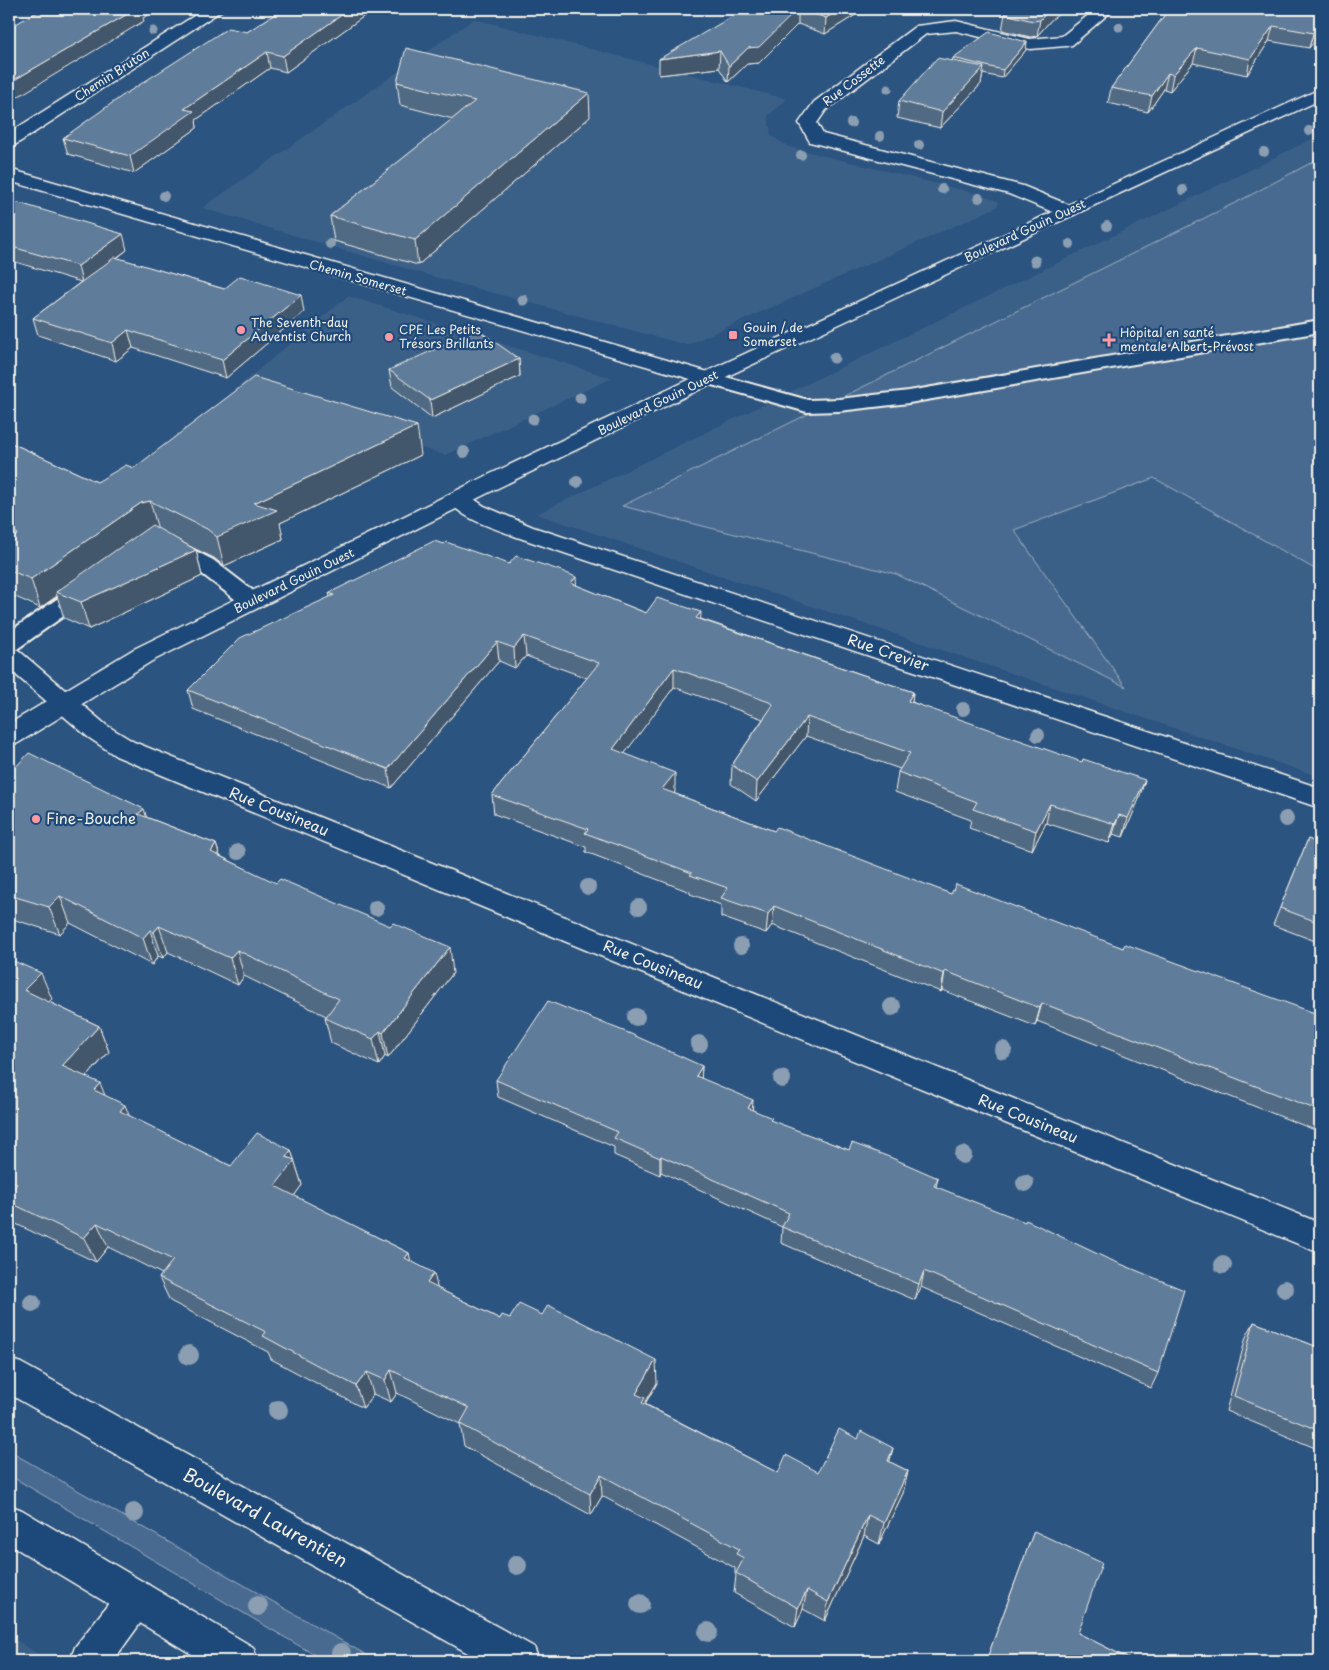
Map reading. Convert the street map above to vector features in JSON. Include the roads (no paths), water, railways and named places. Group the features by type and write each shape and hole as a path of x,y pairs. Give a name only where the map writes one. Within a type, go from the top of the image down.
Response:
{"street":[{"name":"Chemin Bruton","path":"9,141 216,9"},
{"name":"Rue Cossette","path":"1067,211 1016,190 816,138 808,123 820,106 922,29 956,26 1030,44 1066,41 1106,9"},
{"name":"Boulevard Gouin Ouest","path":"9,736 143,655 459,499 708,378 1320,94"},
{"name":"Chemin Somerset","path":"9,175 708,378"},
{"name":"Rue Crevier","path":"459,499 476,511 525,532 1320,798"},
{"name":"Rue Cousineau","path":"9,656 109,740 139,755 1320,1238"},
{"name":"Boulevard Laurentien","path":"9,1375 520,1661"},
{"path":"9,1523 239,1661"},
{"path":"89,1661 136,1598"}],"lane":[{"path":"708,378 806,406 839,404 909,397 1320,326"},
{"path":"150,544 158,538 188,554 252,601"},
{"path":"9,643 110,572"}],"place":[{"name":"The Seventh-day Adventist Church","path":"241,330"},
{"name":"Gouin / de Somerset","path":"733,335"},
{"name":"CPE Les Petits Trésors Brillants","path":"389,337"},
{"name":"Hôpital en santé mentale Albert-Prévost","path":"1109,340"},
{"name":"Fine-Bouche","path":"36,819"}]}
